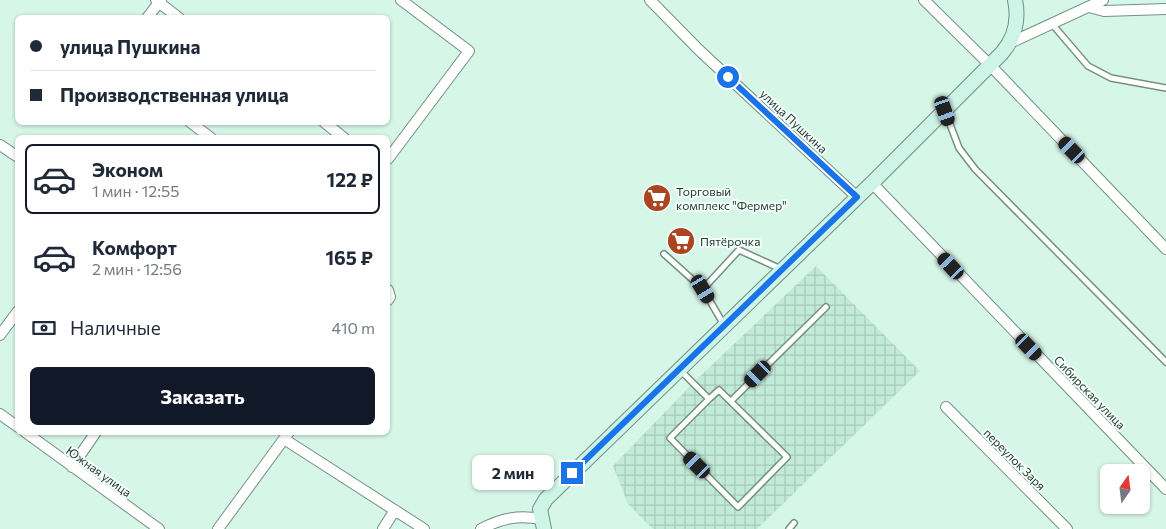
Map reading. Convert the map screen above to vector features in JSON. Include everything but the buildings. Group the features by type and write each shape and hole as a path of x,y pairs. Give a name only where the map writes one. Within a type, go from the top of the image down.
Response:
{"street":[{"path":"390,156 468,51 401,0"},
{"name":"улица Пушкина","path":"650,0 699,50 857,197"},
{"path":"924,0 991,66 1166,249"},
{"path":"1012,42 1016,25 1015,0"},
{"path":"542,524 540,509 546,499 872,183 991,66 1012,42 1103,0"},
{"path":"149,15 158,1 175,15"},
{"path":"1089,7 1104,11 1166,9"},
{"path":"194,125 207,135"},
{"path":"328,125 340,135"},
{"path":"0,145 15,155"},
{"name":"Сибирская улица","path":"872,183 1166,489"},
{"path":"0,335 15,315"},
{"name":"переулок Заря","path":"946,407 1067,529"},
{"path":"0,414 15,425"},
{"name":"Южная улица","path":"29,435 159,529"},
{"path":"72,467 94,435"},
{"path":"218,529 286,436 423,529"},
{"path":"383,529 396,510"},
{"path":"481,529 507,518 525,516 542,524"}],"lane":[{"path":"1052,24 1088,66 1111,78 1166,88"},
{"path":"945,111 959,148 975,169 1166,362"},
{"path":"703,289 739,250 782,270"},
{"path":"664,254 703,289 724,325"},
{"path":"731,401 826,307"},
{"path":"679,368 709,399"},
{"path":"719,390 787,458 738,507 670,438 709,399 719,390"},
{"path":"789,529 794,523"}],"shaded area":[{"path":"816,266 920,371 757,529 653,529 628,504 613,466 694,382"}],"place":[{"name":"Торговый комплекс \"Фермер\"","path":"657,198"},
{"name":"Пятёрочка","path":"681,241"}],"route":[{"path":"572,473 857,197 728,77"}]}
